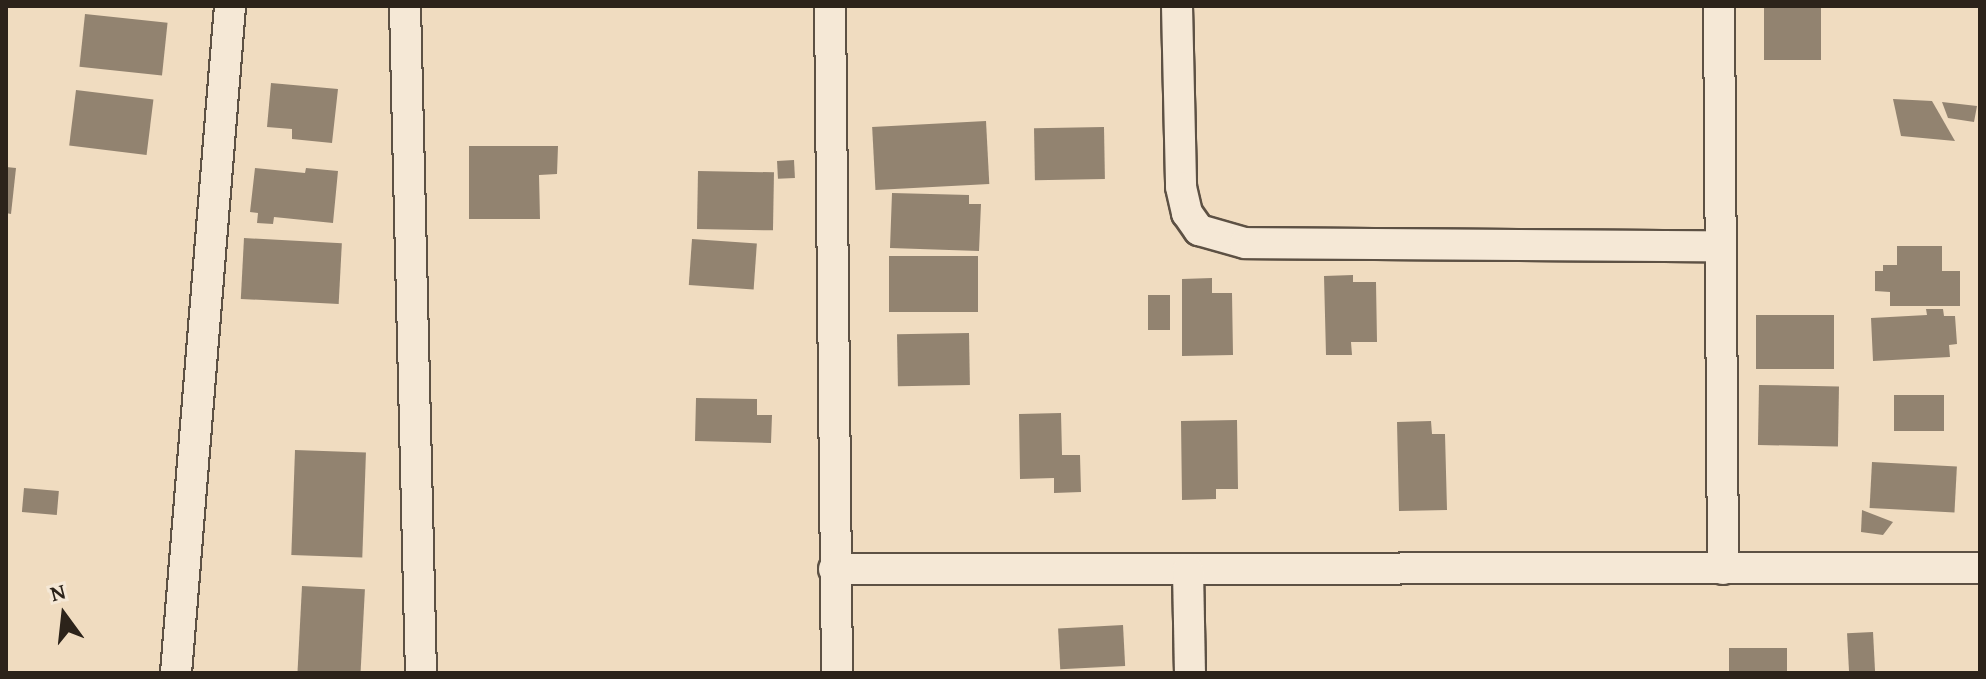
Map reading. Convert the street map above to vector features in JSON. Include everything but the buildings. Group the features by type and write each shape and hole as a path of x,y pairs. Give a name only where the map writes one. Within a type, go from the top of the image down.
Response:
{"street":[{"path":"176,673 230,6"},
{"path":"405,6 421,673"},
{"path":"830,6 837,673"},
{"path":"1177,6 1181,187 1187,213 1199,230 1245,243 1721,246"},
{"path":"1719,6 1723,569"},
{"path":"834,569 1980,568"},
{"path":"1188,570 1190,673"}]}
